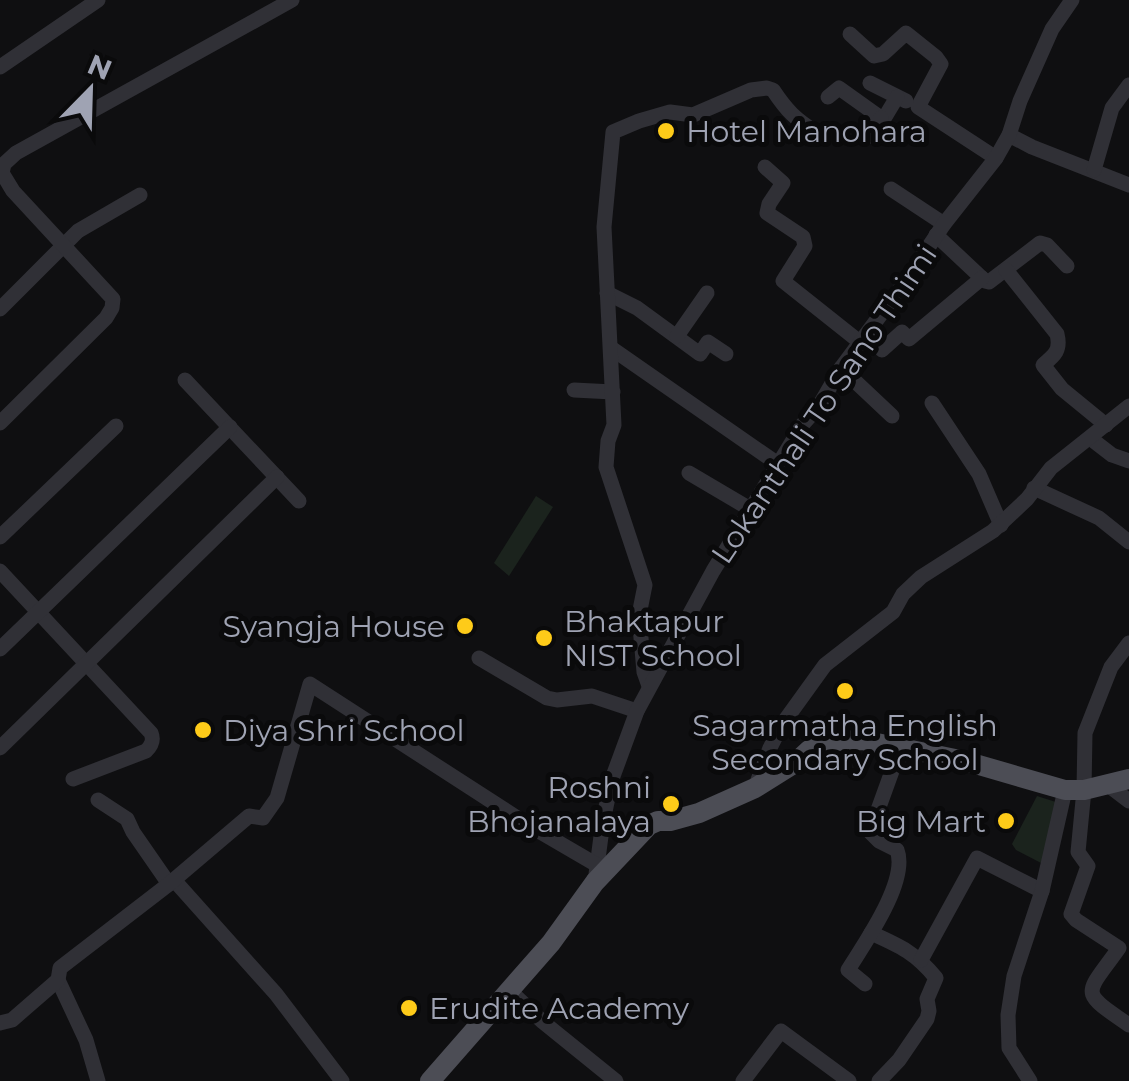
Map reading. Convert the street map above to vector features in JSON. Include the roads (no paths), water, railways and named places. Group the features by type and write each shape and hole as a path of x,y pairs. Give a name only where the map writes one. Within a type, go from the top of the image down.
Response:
{"main road":[{"path":"430,1081 551,943 596,874 649,825 699,813 754,788 809,750 836,741 862,740 994,768 1074,790 1129,779"}],"street":[{"path":"0,67 96,0"},
{"path":"0,423 112,308 112,298 12,192 2,172 4,164 16,153 292,0"},
{"name":"Lokanthali To Sano Thimi","path":"596,874 612,779 649,686 803,424 940,230 996,158 1045,43 1072,0"},
{"path":"850,34 874,56 879,56 906,33 936,57 941,64 918,107"},
{"path":"870,83 918,107 996,158"},
{"path":"1094,170 1112,108 1129,85"},
{"path":"649,686 639,616 645,585 606,467 614,424 604,226 613,132 670,112 693,115 751,90 768,88 791,115 817,133"},
{"path":"828,97 839,88 881,118"},
{"path":"868,137 897,96"},
{"path":"1009,135 1129,184"},
{"path":"765,166 783,181 767,213 806,241 783,281 861,343"},
{"path":"891,189 940,230 989,282 1040,244 1046,245 1067,266"},
{"path":"0,310 78,231 140,195"},
{"path":"1006,270 1057,334 1058,351 1043,365 1062,389 1106,425"},
{"path":"882,350 902,332 909,339 982,278"},
{"path":"607,293 638,308 700,354 708,342 726,354"},
{"path":"678,336 708,293"},
{"path":"611,348 778,464"},
{"path":"841,368 892,416"},
{"path":"185,380 300,501"},
{"path":"574,390 613,392"},
{"path":"932,403 979,474 1001,525"},
{"path":"754,788 781,726 825,664 893,612 903,594 921,577 1001,525 1027,500 1051,468 1129,406"},
{"path":"0,536 116,426"},
{"path":"0,649 230,427"},
{"path":"1090,438 1112,455 1129,461"},
{"path":"689,473 750,509"},
{"path":"0,748 277,477"},
{"path":"1034,488 1099,518 1129,542"},
{"path":"0,571 153,738 146,751 73,779"},
{"path":"1030,1081 1009,1048 1008,1015 1014,976 1074,790 1085,733 1111,666 1129,643"},
{"path":"479,658 547,698 592,696 637,711"},
{"path":"98,1081 86,1040 58,980 60,968 250,816 263,818 268,813 277,798 310,684 525,823 596,874"},
{"path":"865,984 848,970 886,908 900,867 897,850 870,832 900,749"},
{"path":"1108,785 1129,801"},
{"path":"1074,790 1079,854 1088,866 1072,914 1124,952 1091,988 1097,1003 1129,1025"},
{"path":"98,800 127,818 133,832 172,882 276,994 342,1081"},
{"path":"1079,854 1097,864"},
{"path":"921,960 977,858 1042,891"},
{"path":"871,933 905,948 936,978 927,998 927,1018 880,1081"},
{"path":"0,1023 12,1020 58,980"},
{"path":"509,990 616,1081"},
{"path":"742,1081 781,1032 849,1081"}],"place":[{"name":"Hotel Manohara","path":"666,131"},
{"name":"Syangja House","path":"465,626"},
{"name":"Bhaktapur NIST School","path":"544,638"},
{"name":"Sagarmatha English Secondary School","path":"845,691"},
{"name":"Diya Shri School","path":"203,730"},
{"name":"Roshni Bhojanalaya","path":"671,804"},
{"name":"Big Mart","path":"1006,821"},
{"name":"Erudite Academy","path":"409,1008"}]}
